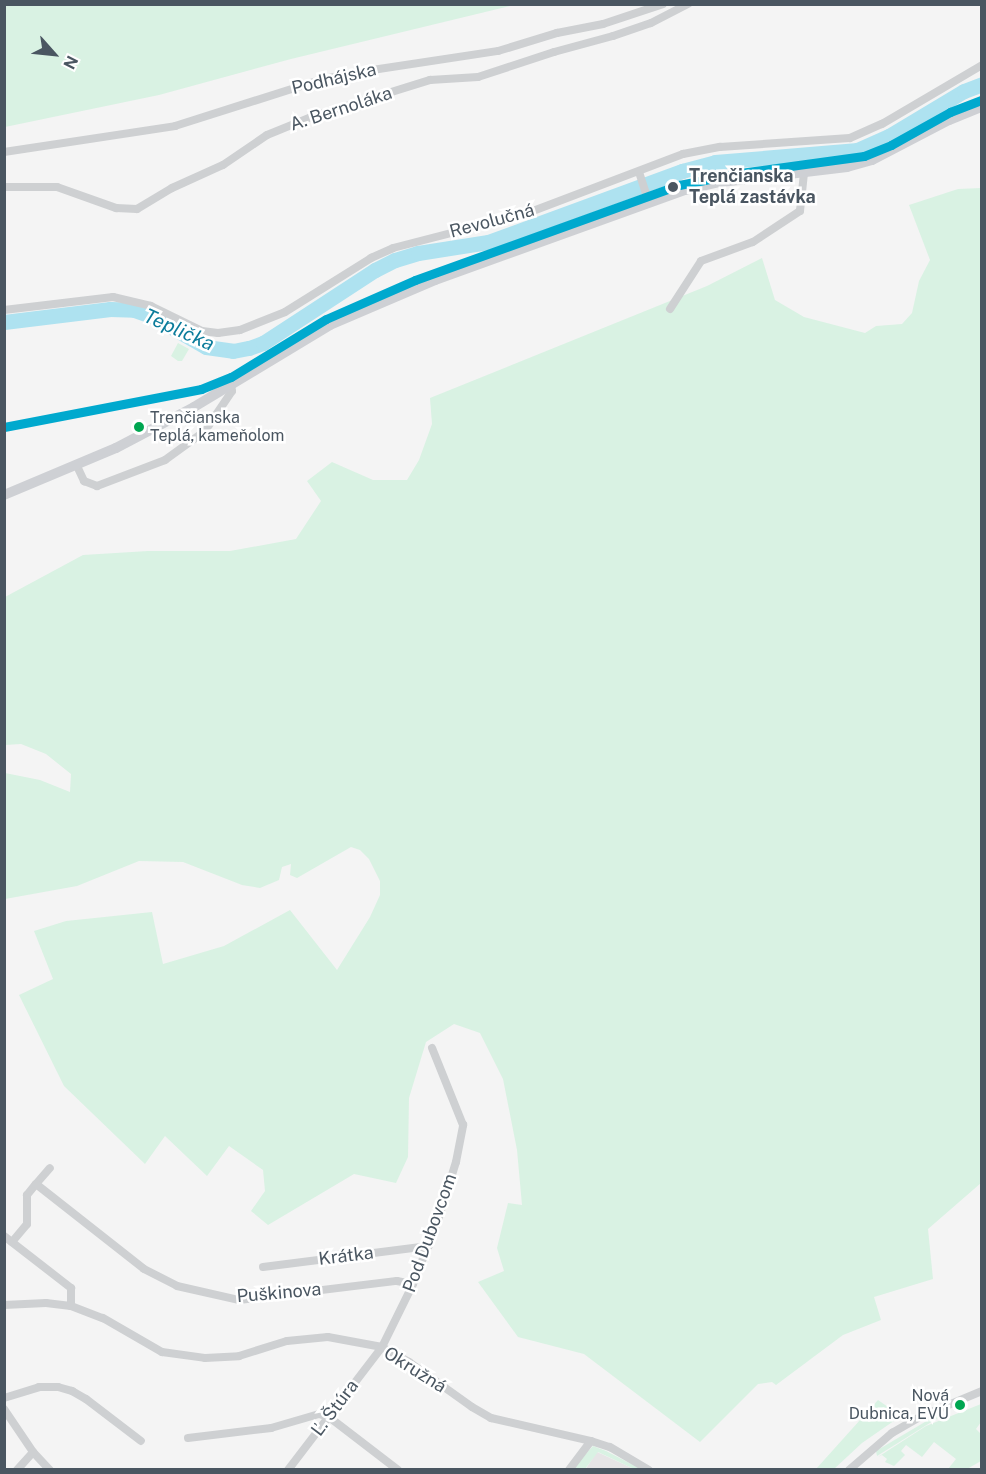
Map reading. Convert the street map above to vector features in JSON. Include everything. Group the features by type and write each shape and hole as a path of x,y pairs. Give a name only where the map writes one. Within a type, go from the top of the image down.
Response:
{"main road":[{"path":"4,495 77,466 172,419 298,343 363,309 648,197 721,182 847,167 872,160 949,120 981,107"}],"street":[{"name":"Podhájska","path":"4,152 175,126 320,80 498,51 557,33 603,24 663,4"},
{"name":"A. Bernoláka","path":"4,187 57,187 116,208 137,209 172,188 223,165 267,135 311,117 430,80 478,77 554,51 613,36 651,23 688,4"},
{"name":"Revolučná","path":"4,310 113,297 151,306 202,331 229,333 285,312 371,258 393,248 525,214 640,174 673,157 720,147 850,138 882,124 981,65"},
{"path":"670,309 702,261 753,242 800,211 804,172"},
{"path":"640,174 648,197"},
{"path":"77,466 84,481 97,486 165,460 205,431 232,391 231,384"},
{"name":"Pod Dubovcom","path":"382,1347 429,1245 456,1162 463,1125 432,1048"},
{"path":"12,1242 27,1224 27,1195 50,1168"},
{"name":"Puškinova","path":"36,1184 144,1269 177,1286 239,1300 397,1281 412,1284"},
{"path":"4,1236 71,1288 71,1306"},
{"name":"Krátka","path":"263,1267 429,1245"},
{"name":"Okružná","path":"4,1305 46,1303 71,1306 103,1318 162,1352 205,1358 239,1356 287,1341 328,1337 382,1347 409,1362 491,1418 610,1447 649,1470"},
{"name":"Ľ. Štúra","path":"288,1470 382,1347"},
{"path":"4,1398 39,1387 58,1387 72,1391 141,1441"},
{"path":"849,1470 892,1433 922,1416 981,1391"},
{"path":"4,1409 33,1452 50,1470"},
{"path":"188,1438 271,1428 319,1414 329,1418 398,1470"},
{"path":"569,1470 591,1441"},
{"path":"17,1470 33,1452"}],"shaded area":[{"path":"597,1452 634,1469 585,1470"}],"green space":[{"path":"4,5 514,5 291,59 159,95 5,127"},
{"path":"981,188 981,1183 928,1229 933,1279 874,1297 881,1320 843,1335 776,1385 772,1382 758,1384 700,1442 584,1354 518,1337 478,1282 504,1271 497,1248 508,1203 522,1205 517,1150 503,1079 480,1033 454,1024 426,1042 409,1098 408,1157 396,1183 354,1174 268,1225 251,1211 265,1191 263,1170 229,1146 207,1176 165,1136 145,1164 64,1086 19,995 53,979 34,931 66,921 152,912 163,964 224,946 290,910 337,970 370,917 380,895 380,881 369,859 360,850 351,847 297,878 290,875 291,864 282,867 279,880 260,888 242,885 183,862 139,861 77,886 5,899 5,773 40,780 70,792 71,774 46,754 21,744 5,745 5,597 83,555 148,551 230,551 296,539 321,501 307,481 332,462 373,480 407,480 419,460 432,424 430,398 707,286 762,258 775,300 804,317 865,333 876,326 902,324 912,313 919,281 930,260 909,205 958,189"},
{"path":"178,343 189,349 182,361 171,356"},
{"path":"878,1400 901,1416 862,1443 834,1469 816,1469"},
{"path":"981,1404 981,1422 976,1429 981,1434 981,1461 967,1469 948,1469 956,1459 934,1442 922,1457 906,1445 901,1451 905,1455 894,1466 885,1462 887,1459 882,1455 878,1457 926,1426"},
{"path":"940,1413 941,1416 877,1456 876,1451"},
{"path":"593,1446 641,1469 634,1469 598,1452 585,1469 571,1470"}],"waterway":[{"name":"Teplička","path":"4,322 110,309 134,310 154,317 206,347 233,351 249,348 263,343 375,270 395,260 418,253 488,242 682,171 715,162 857,150 889,136 964,91 982,84"}],"transit line":[{"path":"4,427 201,389 231,377 326,319 415,280 679,185 740,173 864,156 891,145 950,112 982,100"}],"place":[{"name":"Trenčianska Teplá zastávka","path":"673,187"},
{"name":"Trenčianska Teplá, kameňolom","path":"139,427"},
{"name":"Nová Dubnica, EVÚ","path":"960,1405"}]}
